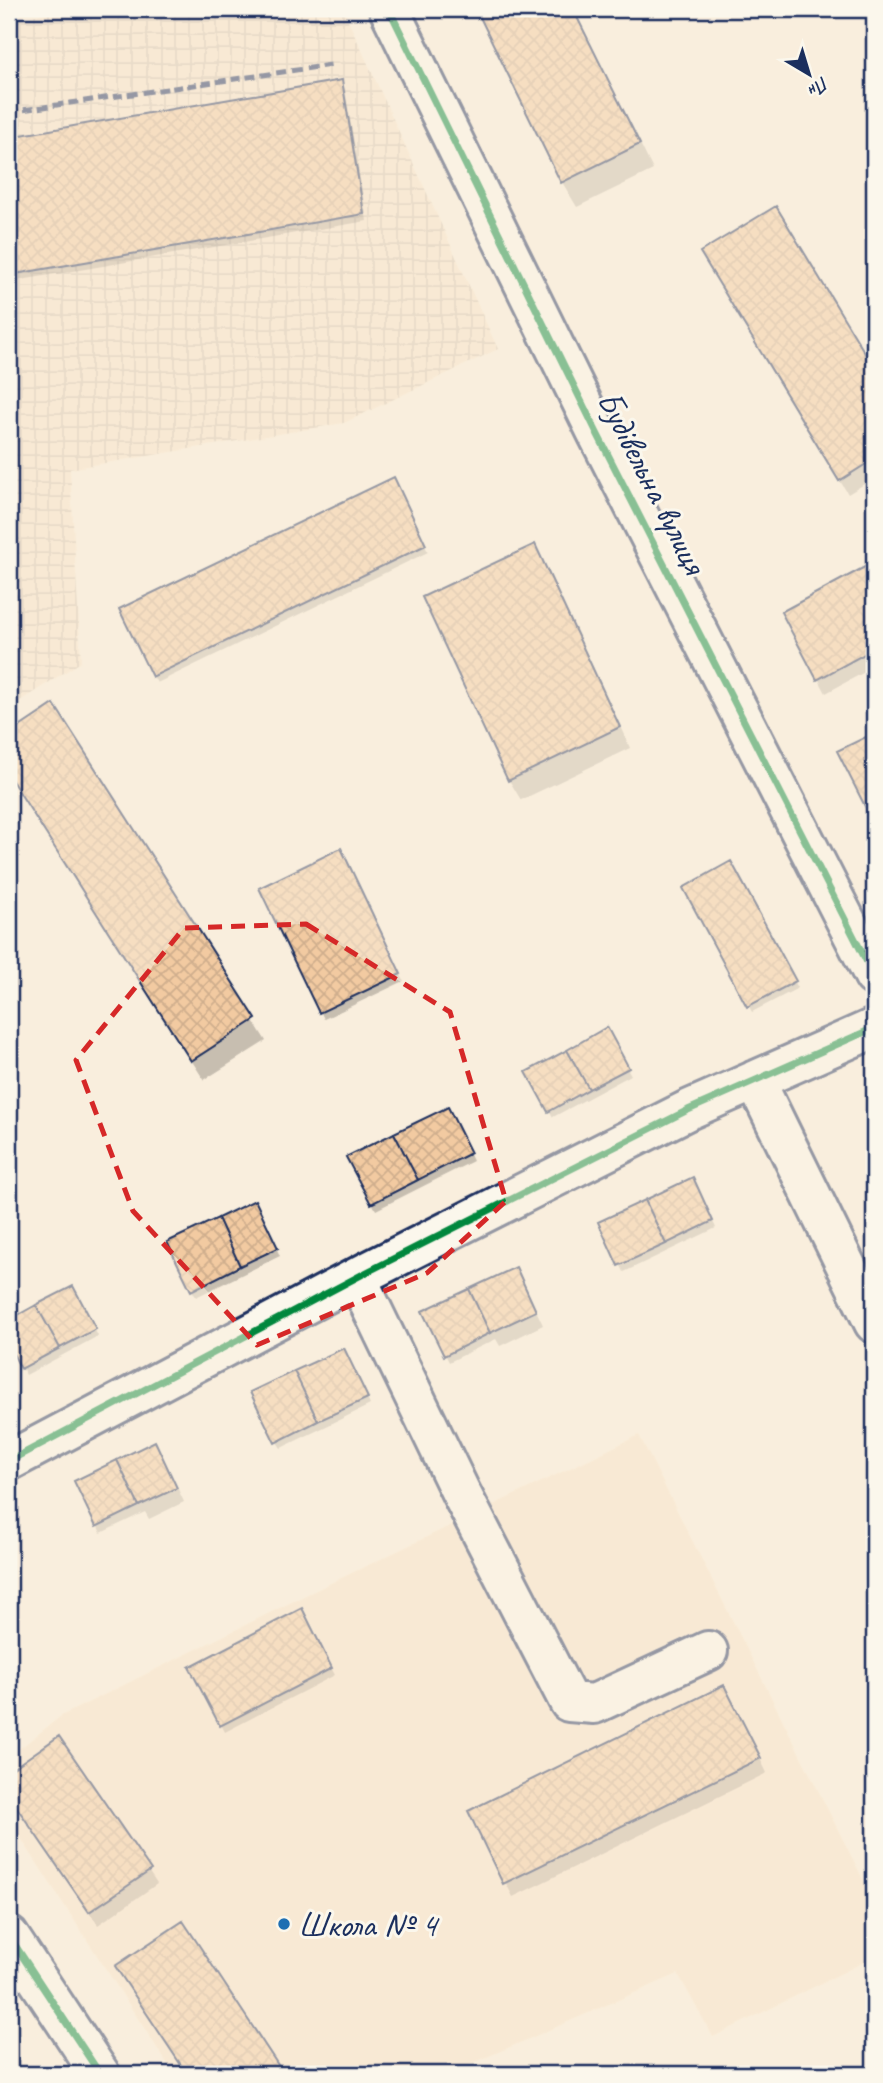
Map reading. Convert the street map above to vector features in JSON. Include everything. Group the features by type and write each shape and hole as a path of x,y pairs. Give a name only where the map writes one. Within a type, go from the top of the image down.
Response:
{"street":[{"name":"Будівельна вулиця","path":"389,9 597,433 874,976"},
{"path":"9,1461 356,1278 688,1110 874,1028"},
{"path":"755,1080 874,1323"},
{"path":"356,1278 461,1493 569,1702 594,1704 708,1651"},
{"path":"9,1936 100,2074"}],"highlighted area":[{"path":"306,924 450,1012 506,1201 427,1273 257,1345 133,1211 76,1060 184,928"}],"shaded area":[{"path":"69,9 343,9 498,349 344,423 70,469 81,662 9,708 9,20"},
{"path":"639,1435 874,1901 874,1957 713,2037 678,1974 448,2074 381,2074 365,2064 349,2074 174,2074 9,1820 9,1757 61,1716"}],"building":[{"path":"476,9 573,9 640,144 561,183"},
{"path":"342,80 364,214 9,275 9,137"},
{"path":"776,206 874,368 874,459 839,481 700,252"},
{"path":"394,477 426,545 152,677 119,609"},
{"path":"535,544 620,727 508,781 422,597"},
{"path":"874,562 874,649 817,680 781,612"},
{"path":"54,704 256,1019 191,1061 9,776 9,734"},
{"path":"874,733 874,824 837,751"},
{"path":"341,848 401,974 319,1013 259,888"},
{"path":"731,861 796,981 747,1007 683,888"},
{"path":"607,1027 629,1068 589,1089 567,1050"},
{"path":"567,1050 589,1089 548,1112 526,1072"},
{"path":"448,1107 471,1153 418,1180 394,1133"},
{"path":"394,1133 418,1180 371,1204 346,1157"},
{"path":"693,1177 713,1221 666,1244 645,1200"},
{"path":"255,1200 278,1248 240,1266 218,1218"},
{"path":"645,1200 666,1244 618,1266 598,1222"},
{"path":"218,1218 240,1266 191,1291 167,1242"},
{"path":"516,1267 536,1311 490,1333 469,1289"},
{"path":"73,1286 96,1329 60,1348 36,1305"},
{"path":"469,1289 490,1333 444,1356 422,1311"},
{"path":"36,1305 60,1348 21,1369 9,1346 9,1320"},
{"path":"344,1348 368,1398 318,1421 294,1371"},
{"path":"294,1371 318,1421 275,1443 250,1392"},
{"path":"155,1441 177,1488 139,1506 117,1460"},
{"path":"117,1460 139,1506 96,1527 74,1481"},
{"path":"302,1608 332,1668 220,1726 189,1667"},
{"path":"724,1685 761,1758 503,1884 468,1811"},
{"path":"59,1736 151,1870 89,1912 9,1796 9,1771"},
{"path":"183,1921 284,2074 187,2074 115,1966"}],"railway":[{"path":"9,112 331,65"}],"cycle path":[{"path":"389,9 597,433 874,976"},
{"path":"9,1461 367,1272 688,1110 874,1028"},
{"path":"9,1936 100,2074"}],"place":[{"name":"Школа № 4","path":"284,1924"}]}
